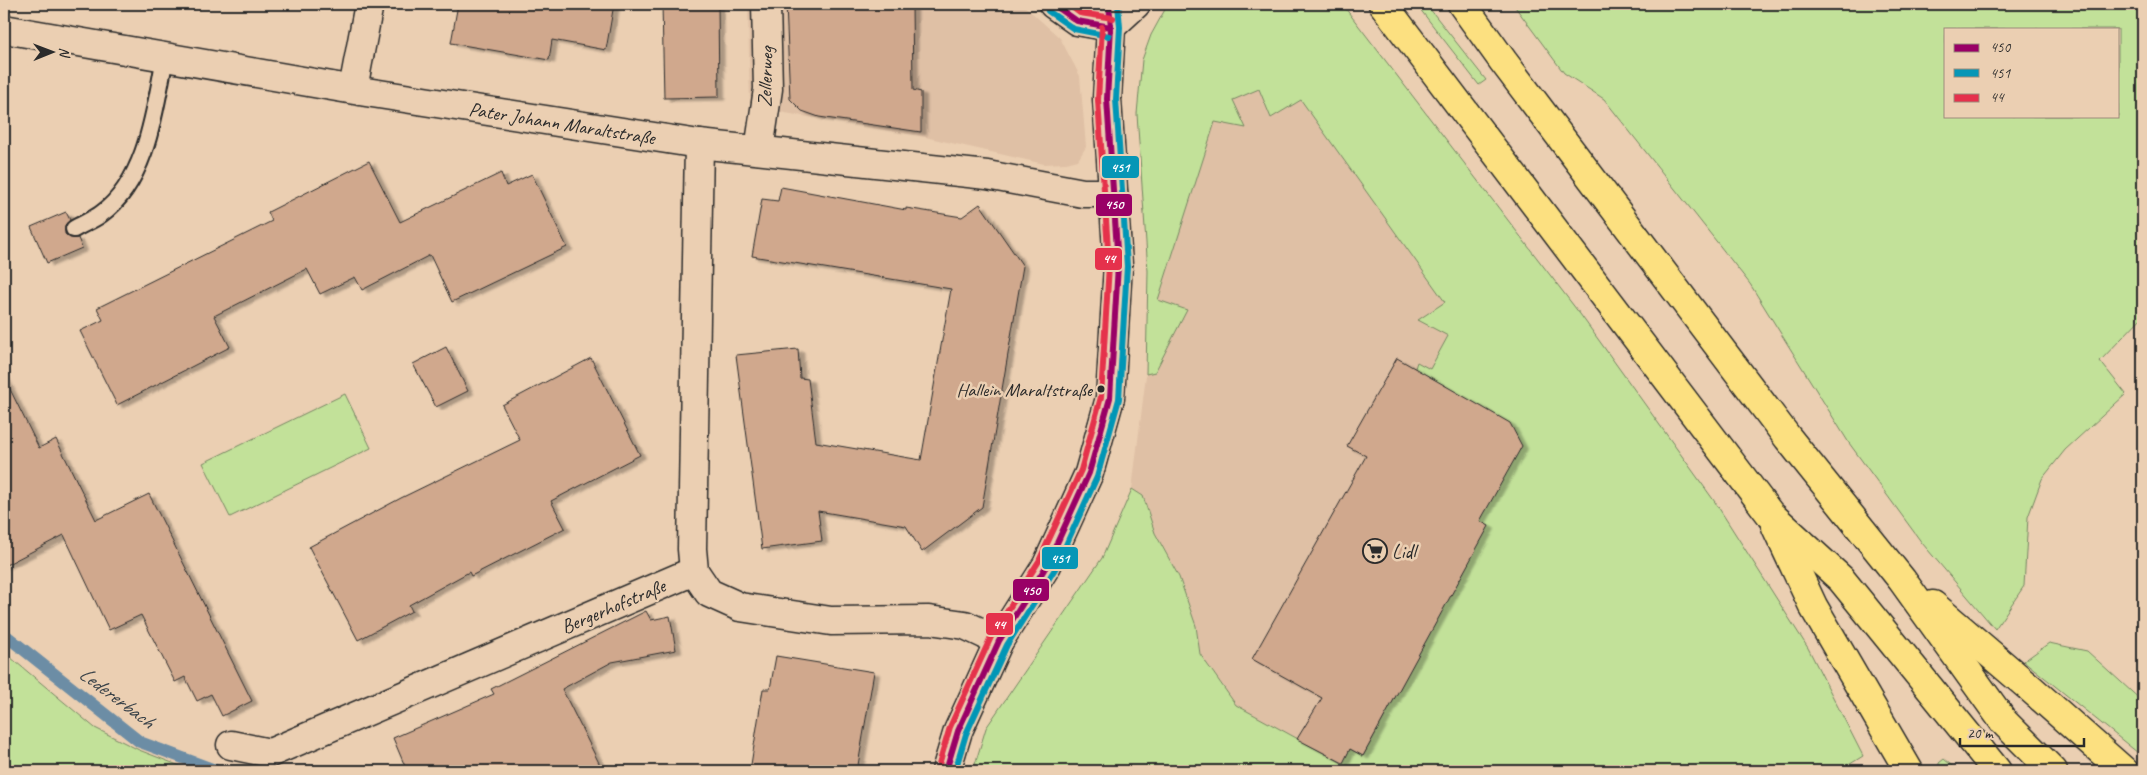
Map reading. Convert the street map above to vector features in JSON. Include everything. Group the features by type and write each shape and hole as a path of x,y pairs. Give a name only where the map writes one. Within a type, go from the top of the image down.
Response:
{"highway":[{"path":"1384,4 1770,514 1841,579 1997,771"},
{"path":"1462,4 1502,61 1788,438 1902,580 2004,722 2053,771"},
{"path":"1770,514 1813,606 1908,771"},
{"path":"1902,580 2029,686 2124,771"}],"street":[{"path":"352,89 370,4"},
{"name":"Zellerweg","path":"760,150 768,89 766,4"},
{"path":"1053,4 1077,21 1110,15 1136,4"},
{"path":"946,771 958,731 999,640 1047,564 1089,473 1110,398 1118,265 1107,98 1110,15"},
{"name":"Pater Johann Maraltstraße","path":"4,29 352,89 699,144 987,175 1083,193 1114,193"},
{"path":"699,144 692,549 694,571 709,593 740,607 831,621 929,620 965,625 999,640"},
{"name":"Bergerhofstraße","path":"230,746 270,753 694,571"}],"lane":[{"path":"74,229 101,214 118,198 138,166 152,124 165,57"}],"shaded area":[{"path":"748,4 1022,4 1060,38 1080,76 1086,147 1078,160 1066,163 1044,164 925,137 750,107"},
{"name":"Lidl","path":"1222,4 1262,8 1587,460 1357,771 1236,705 1200,654 1196,626 1179,577 1155,533 1143,496 1132,489 1148,359 1148,271 1137,114 1142,60"}],"green space":[{"path":"1168,4 1342,4 1580,314 1715,502 1808,648 1863,756 1847,766 1849,771 973,771 986,728 1102,558 1132,489 1143,496 1155,533 1179,577 1196,626 1200,654 1236,705 1342,763 1350,749 1363,756 1488,526 1461,511 1415,368 1417,362 1430,369 1448,336 1418,320 1445,302 1301,100 1271,118 1259,89 1233,100 1246,128 1215,122 1158,300 1187,310 1155,372 1146,374 1148,271 1137,114 1142,60 1151,35"},
{"path":"1416,4 1426,4 1486,80 1479,85"},
{"path":"1513,4 2143,4 2143,316 2100,361 2126,394 2065,450 2042,479 2028,517 2024,586 1995,629 1922,543 1849,443 1750,284 1604,99 1564,73"},
{"path":"345,394 371,448 230,517 203,463"},
{"path":"2049,643 2087,651 2143,702 2143,757 2024,661"},
{"path":"4,652 95,728 139,750 193,771 4,771"},
{"path":"1944,759 1958,771 1939,771 1939,763"}],"building":[{"path":"458,4 614,4 606,50 552,40 549,60 451,43"},
{"path":"662,4 718,4 719,97 664,98"},
{"path":"786,4 912,4 913,90 921,92 921,132 819,117 802,111 790,99"},
{"path":"369,161 400,222 501,173 506,186 532,174 567,247 452,302 430,255 362,290 355,277 320,294 307,269 214,316 230,347 117,405 80,331 103,320 97,308 272,221 268,212"},
{"path":"781,187 906,210 906,208 962,217 980,204 1023,266 982,507 922,552 906,526 818,511 822,541 762,549 736,355 798,349 800,378 808,379 816,442 921,460 951,289 752,256 762,199 778,201"},
{"path":"66,212 70,220 65,225 65,234 70,238 78,238 82,248 47,263 31,227"},
{"path":"446,347 468,391 436,407 413,364"},
{"path":"591,358 640,455 551,501 565,528 471,576 469,572 409,605 412,611 358,640 309,547 401,498 520,440 502,405"},
{"name":"Lidl","path":"1397,358 1510,423 1522,446 1480,521 1489,526 1363,756 1350,749 1343,763 1297,739 1322,698 1252,659 1366,456 1347,446"},
{"path":"4,377 39,448 56,439 96,520 149,494 252,701 222,716 211,694 197,701 185,677 175,682 141,615 109,630 64,535 4,566"},
{"path":"646,611 651,620 670,616 676,650 612,662 562,689 603,771 407,771 393,738 494,694 491,689"},
{"path":"776,656 874,672 857,771 750,771 763,689 770,689"}],"waterway":[{"name":"Ledererbach","path":"4,634 140,742 218,771"}],"transit line":[{"name":"450","path":"1053,4 1077,21 1111,27"},
{"name":"44","path":"1068,4 1080,13 1113,18"},
{"name":"450","path":"946,771 958,731 999,641 1047,565 1089,473 1110,398 1118,265 1107,99 1111,27 1109,4"},
{"name":"451","path":"955,771 966,734 1007,645 1055,569 1097,477 1119,399 1127,266 1116,99 1120,27 1118,4"},
{"name":"451","path":"1048,11 1074,29 1109,36"},
{"name":"44","path":"938,768 950,727 991,637 1039,561 1081,470 1101,397 1109,265 1098,100 1102,27"}],"place":[{"name":"Hallein Maraltstraße","path":"1101,389"},
{"name":"Lidl","path":"1375,551"}]}
